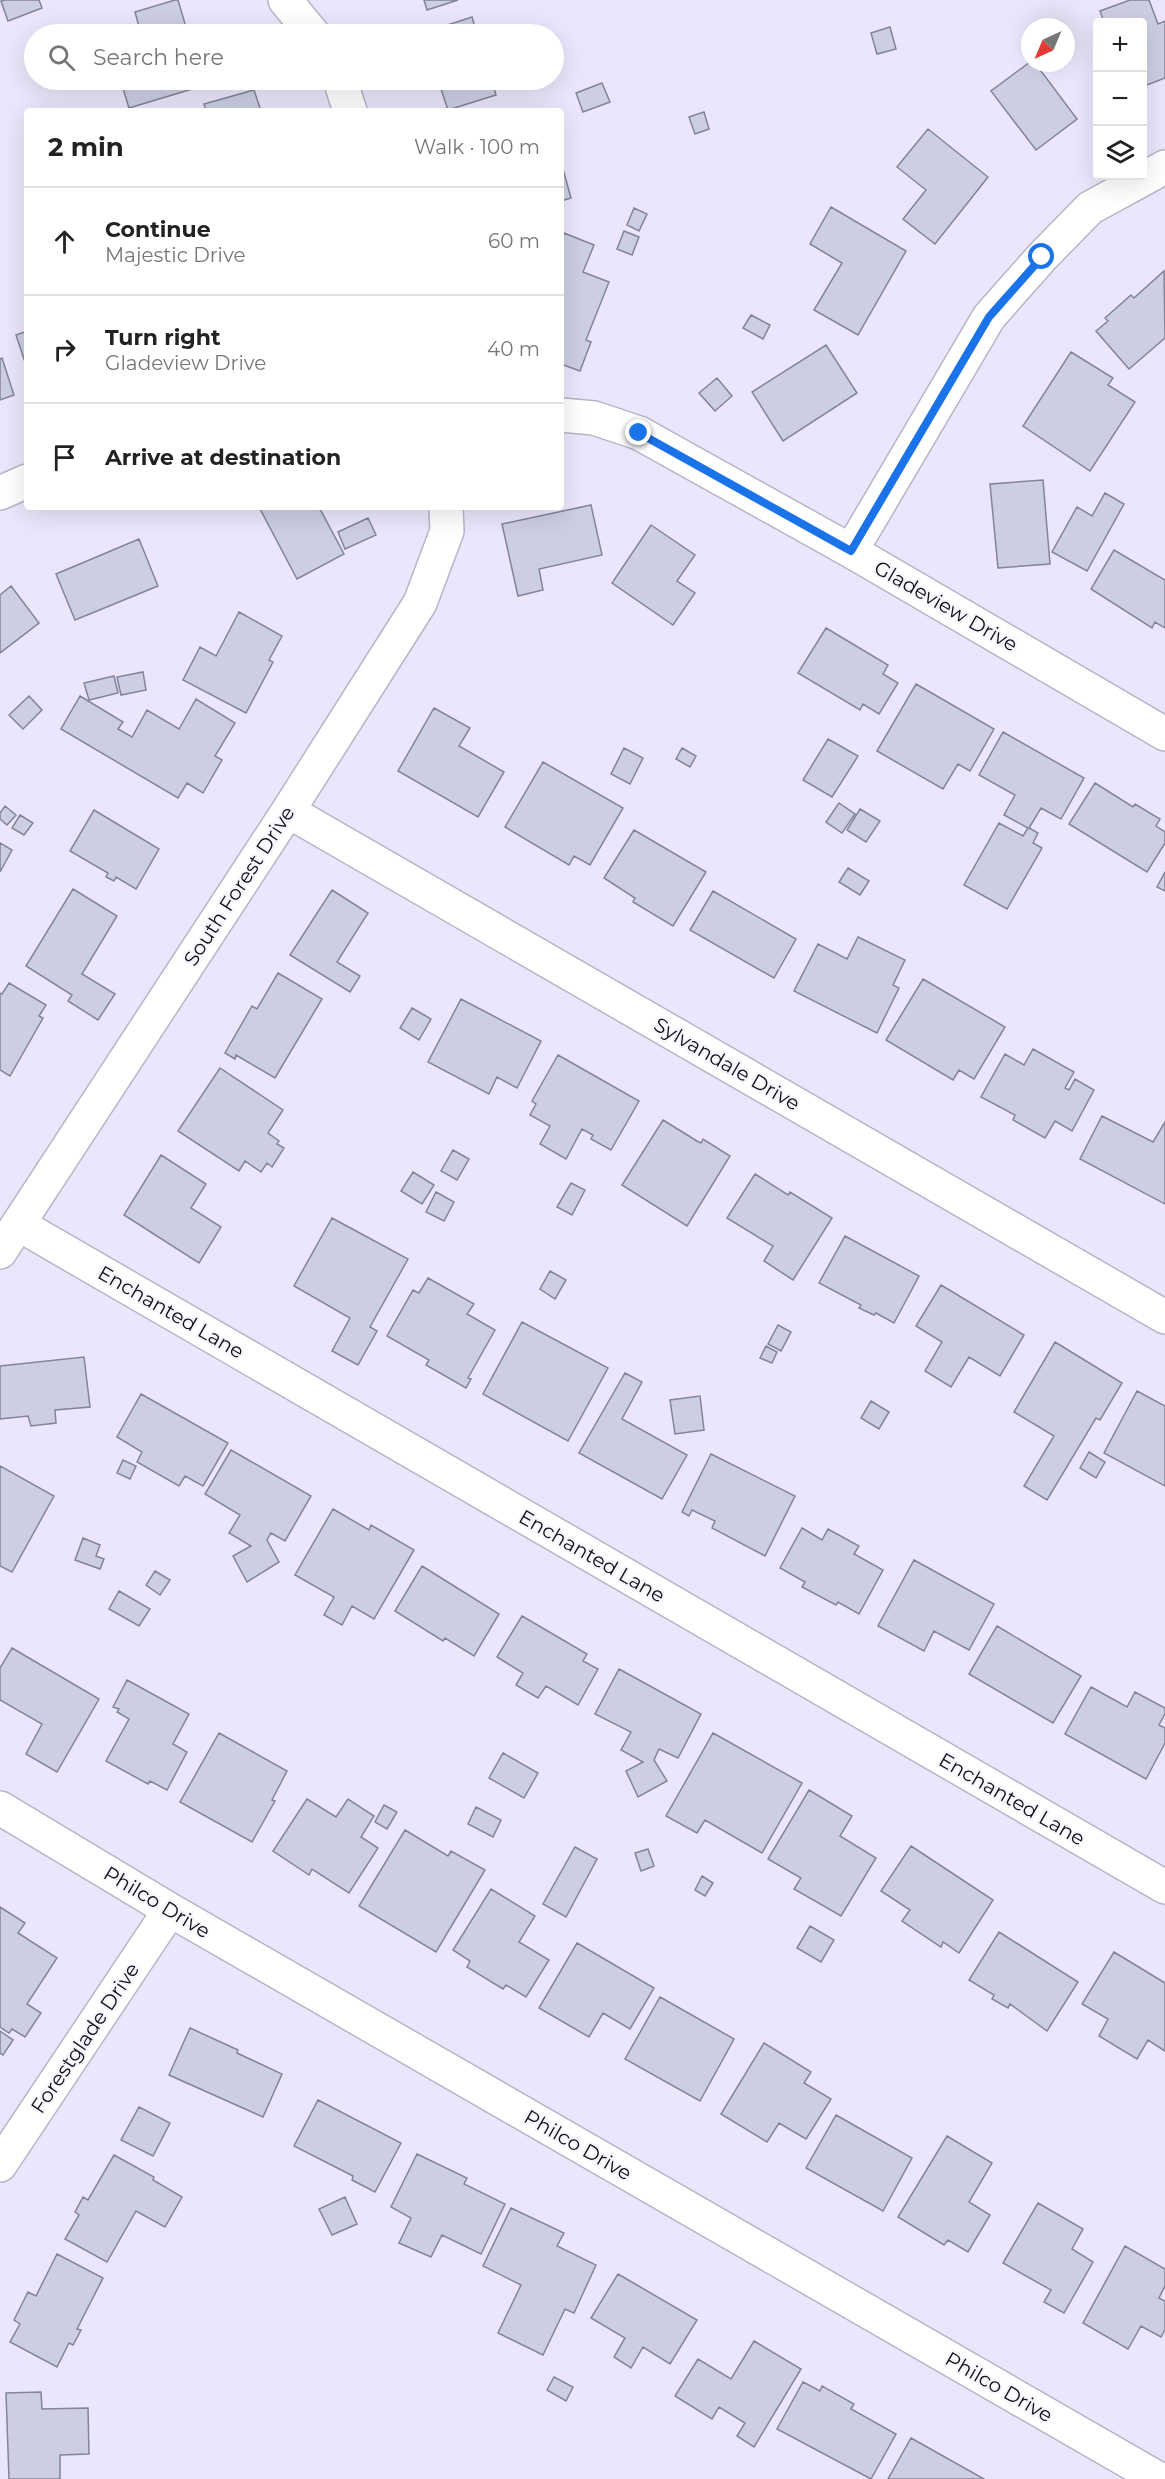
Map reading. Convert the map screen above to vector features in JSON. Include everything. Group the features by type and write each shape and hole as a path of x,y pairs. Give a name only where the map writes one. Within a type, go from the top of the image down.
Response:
{"street":[{"path":"285,0 305,24"},
{"path":"343,90 349,108"},
{"path":"851,551 989,317 1042,257 1090,208 1165,167"},
{"name":"Gladeview Drive","path":"564,415 594,418 639,433 851,551 1165,734"},
{"path":"0,493 24,482"},
{"name":"South Forest Drive","path":"0,1251 288,811 420,603 447,531 446,510"},
{"name":"Sylvandale Drive","path":"288,811 1165,1317"},
{"name":"Enchanted Lane","path":"18,1224 1165,1887"},
{"name":"Philco Drive","path":"0,1808 170,1910 1159,2479"},
{"name":"Forestglade Drive","path":"0,2165 170,1910"}],"building":[{"path":"39,0 42,8 8,21 1,1"},
{"path":"178,0 185,24 138,24 135,12"},
{"path":"424,0 458,0 427,10"},
{"path":"1130,0 1149,0 1158,24 1165,21 1165,78 1147,85 1147,18 1103,18 1100,11"},
{"path":"472,17 474,24 451,24"},
{"path":"890,27 896,49 877,54 871,33"},
{"path":"1021,69 1021,72 1042,72 1077,119 1036,150 991,91"},
{"path":"602,83 610,102 583,112 576,93"},
{"path":"124,90 189,90 129,108"},
{"path":"254,90 260,108 205,108 204,104"},
{"path":"441,90 495,90 496,95 454,108 447,108"},
{"path":"704,112 709,129 695,134 689,117"},
{"path":"928,129 988,177 935,244 903,219 926,190 897,167"},
{"path":"564,173 571,198 564,200"},
{"path":"831,207 906,251 858,335 814,310 842,263 810,244"},
{"path":"634,208 647,214 639,231 627,225"},
{"path":"624,231 639,237 632,255 617,249"},
{"path":"564,233 594,245 583,272 609,282 586,340 591,342 580,371 564,365"},
{"path":"1164,271 1165,338 1129,369 1096,331 1108,321 1105,318 1131,295 1134,298"},
{"path":"751,315 770,325 763,339 743,328"},
{"path":"24,332 24,359 16,335"},
{"path":"826,345 857,393 783,441 752,392"},
{"path":"1071,352 1113,378 1108,385 1135,402 1090,471 1023,426"},
{"path":"2,358 14,395 0,400 0,359"},
{"path":"717,378 732,396 715,411 699,393"},
{"path":"1043,480 1050,564 998,568 990,484"},
{"path":"1105,493 1124,504 1087,571 1052,552 1077,507 1092,516"},
{"path":"591,505 602,555 539,569 543,590 518,596 502,524"},
{"path":"261,510 321,510 344,554 297,579"},
{"path":"368,518 376,535 345,549 338,532"},
{"path":"651,525 695,555 677,581 695,593 673,625 612,583"},
{"path":"139,539 158,586 75,620 56,574"},
{"path":"1114,550 1165,580 1165,628 1155,622 1152,628 1091,589"},
{"path":"11,586 39,623 0,653 0,595"},
{"path":"239,612 282,636 269,660 273,662 246,713 183,680 200,647 216,656"},
{"path":"826,628 888,665 883,674 898,683 879,714 863,704 860,710 798,673"},
{"path":"143,672 146,690 121,695 117,677"},
{"path":"114,676 118,693 89,700 84,683"},
{"path":"916,684 994,729 970,771 958,764 943,789 877,751"},
{"path":"29,696 42,710 23,729 9,715"},
{"path":"80,696 123,722 118,729 132,737 147,710 179,729 196,699 235,723 215,756 222,760 203,793 187,783 178,798 61,729"},
{"path":"434,708 470,728 459,746 504,772 478,817 398,771"},
{"path":"1003,732 1084,778 1061,819 1041,808 1029,828 1038,833 1033,843 1042,848 1007,909 964,885 999,823 1023,836 1028,828 1004,815 1015,795 979,775"},
{"path":"828,739 858,756 832,797 803,780"},
{"path":"624,748 643,758 630,784 611,774"},
{"path":"682,748 696,756 690,767 676,759"},
{"path":"543,762 623,808 590,865 574,856 569,865 505,827"},
{"path":"1095,783 1133,807 1135,804 1160,819 1156,826 1165,832 1165,843 1147,872 1069,824"},
{"path":"839,803 855,814 842,833 826,822"},
{"path":"5,806 16,815 7,825 0,819 0,813"},
{"path":"860,809 880,821 866,842 847,830"},
{"path":"94,810 159,849 136,889 116,877 114,881 106,877 108,873 70,851"},
{"path":"20,815 33,823 24,835 12,828"},
{"path":"634,830 706,872 673,926 633,902 635,898 604,878"},
{"path":"0,843 12,850 0,872"},
{"path":"848,868 869,881 860,895 839,882"},
{"path":"1165,872 1165,891 1157,887"},
{"path":"73,889 117,916 82,974 115,994 98,1020 68,1001 72,995 26,966"},
{"path":"332,890 368,913 337,962 360,976 350,992 290,955"},
{"path":"713,891 796,939 774,978 690,930"},
{"path":"858,937 905,960 893,985 899,988 877,1033 794,991 818,944 847,959"},
{"path":"278,973 322,999 275,1078 236,1055 235,1059 225,1053 252,1006 257,1009"},
{"path":"923,979 1005,1027 974,1079 959,1070 953,1080 886,1040"},
{"path":"9,983 46,1005 39,1016 43,1018 10,1076 0,1070 0,993 2,994"},
{"path":"461,999 541,1041 517,1088 497,1077 489,1094 428,1062"},
{"path":"412,1008 431,1019 419,1040 400,1028"},
{"path":"1033,1049 1074,1072 1065,1088 1069,1090 1075,1079 1094,1090 1072,1131 1055,1121 1045,1138 1013,1120 1015,1115 981,1097 1005,1054 1024,1065"},
{"path":"558,1055 639,1101 611,1150 591,1139 593,1135 582,1129 566,1159 540,1144 550,1126 530,1115 536,1104 532,1101"},
{"path":"220,1068 283,1110 268,1133 279,1141 277,1144 284,1148 272,1167 267,1163 261,1172 245,1161 239,1171 178,1131"},
{"path":"1102,1116 1153,1142 1165,1122 1165,1204 1080,1159"},
{"path":"663,1120 697,1141 701,1143 703,1139 730,1156 687,1226 622,1185"},
{"path":"453,1150 469,1159 457,1180 441,1171"},
{"path":"161,1155 206,1184 191,1208 221,1227 199,1263 124,1215"},
{"path":"413,1172 434,1185 422,1204 401,1191"},
{"path":"755,1174 788,1195 790,1192 832,1218 793,1280 764,1261 773,1246 727,1218"},
{"path":"571,1183 585,1190 572,1215 557,1207"},
{"path":"436,1192 454,1202 444,1221 426,1212"},
{"path":"332,1218 408,1259 370,1327 377,1331 358,1365 332,1351 350,1318 294,1286"},
{"path":"845,1236 919,1276 894,1323 876,1313 874,1315 859,1308 861,1305 819,1283"},
{"path":"550,1271 566,1280 555,1299 540,1289"},
{"path":"428,1278 474,1304 467,1314 495,1330 468,1378 471,1379 466,1388 426,1365 429,1360 387,1336 413,1290 419,1293"},
{"path":"941,1285 1024,1335 1000,1376 969,1357 951,1387 925,1371 942,1342 916,1326"},
{"path":"522,1322 608,1368 568,1441 483,1394"},
{"path":"778,1325 791,1332 781,1351 768,1344"},
{"path":"1055,1342 1122,1383 1100,1420 1096,1418 1047,1500 1024,1486 1054,1436 1014,1412"},
{"path":"766,1346 777,1352 772,1363 760,1358"},
{"path":"84,1357 90,1407 55,1410 56,1423 31,1426 28,1416 0,1419 0,1366"},
{"path":"625,1373 642,1382 622,1419 687,1455 662,1499 579,1453"},
{"path":"1137,1391 1165,1406 1165,1486 1104,1453"},
{"path":"141,1394 228,1443 203,1486 185,1476 179,1486 137,1462 142,1452 117,1437"},
{"path":"700,1396 704,1430 675,1434 670,1400"},
{"path":"871,1401 889,1412 879,1429 861,1418"},
{"path":"231,1450 311,1496 285,1541 271,1533 267,1540 279,1562 247,1582 233,1556 251,1546 229,1533 240,1515 205,1494"},
{"path":"1089,1452 1105,1462 1096,1478 1080,1468"},
{"path":"711,1454 795,1496 765,1556 712,1528 715,1521 692,1510 689,1516 682,1512"},
{"path":"123,1460 136,1466 130,1479 117,1473"},
{"path":"0,1466 54,1496 12,1572 0,1566"},
{"path":"333,1509 369,1530 371,1525 414,1550 374,1619 352,1606 342,1625 324,1615 334,1597 295,1575"},
{"path":"802,1528 822,1540 828,1529 859,1546 854,1554 883,1570 859,1614 838,1602 836,1605 802,1587 805,1582 780,1568"},
{"path":"83,1538 100,1545 96,1556 104,1559 100,1569 75,1560"},
{"path":"914,1560 994,1604 969,1650 934,1631 924,1651 878,1626"},
{"path":"422,1566 499,1614 474,1656 445,1638 443,1641 395,1611"},
{"path":"155,1571 170,1580 160,1595 146,1585"},
{"path":"119,1591 150,1609 139,1626 109,1609"},
{"path":"522,1616 587,1654 583,1661 598,1669 578,1705 546,1686 538,1698 516,1685 523,1673 497,1657"},
{"path":"997,1626 1081,1676 1053,1723 969,1674"},
{"path":"12,1648 99,1699 57,1772 26,1754 42,1724 0,1700 0,1668"},
{"path":"619,1669 701,1714 678,1758 659,1749 654,1760 667,1781 638,1797 626,1771 643,1762 621,1750 631,1732 595,1714"},
{"path":"127,1680 189,1714 173,1744 187,1752 167,1790 150,1781 148,1784 106,1761 129,1719 117,1712 119,1709 113,1707"},
{"path":"1091,1687 1127,1707 1135,1692 1165,1708 1165,1714 1159,1725 1165,1728 1165,1743 1146,1779 1065,1734"},
{"path":"219,1733 287,1771 272,1800 275,1801 252,1842 180,1802"},
{"path":"713,1733 802,1783 762,1853 705,1820 697,1833 666,1816"},
{"path":"503,1753 538,1773 524,1798 489,1778"},
{"path":"809,1790 852,1816 840,1836 876,1858 841,1916 794,1889 801,1878 768,1859"},
{"path":"307,1799 336,1817 348,1799 374,1816 361,1837 378,1848 349,1893 312,1869 309,1875 273,1851"},
{"path":"384,1805 397,1812 387,1829 375,1822"},
{"path":"476,1807 501,1820 493,1837 468,1824"},
{"path":"405,1830 448,1856 451,1851 485,1870 436,1952 359,1906"},
{"path":"911,1846 993,1900 959,1953 943,1942 941,1947 902,1921 910,1910 881,1891"},
{"path":"575,1847 597,1859 566,1917 543,1904"},
{"path":"648,1849 654,1866 641,1871 635,1853"},
{"path":"702,1876 713,1883 705,1896 695,1890"},
{"path":"491,1889 535,1916 519,1942 549,1960 526,1997 506,1985 503,1989 467,1967 470,1961 453,1950"},
{"path":"0,1907 25,1923 18,1933 57,1958 27,2004 41,2013 25,2037 12,2029 9,2033 0,2027"},
{"path":"810,1926 834,1940 821,1962 797,1948"},
{"path":"999,1932 1078,1982 1047,2031 1010,2004 1008,2008 992,1999 994,1995 969,1980"},
{"path":"577,1943 654,1988 630,2029 603,2013 589,2037 539,2008"},
{"path":"1114,1952 1165,1983 1165,2051 1148,2040 1137,2059 1099,2036 1108,2019 1082,2004"},
{"path":"660,1997 734,2039 700,2101 625,2059"},
{"path":"190,2028 282,2074 263,2117 169,2075"},
{"path":"0,2031 13,2040 3,2055 0,2053"},
{"path":"764,2043 811,2072 804,2083 831,2099 806,2139 779,2123 767,2142 721,2114"},
{"path":"318,2100 401,2143 375,2192 352,2180 353,2176 294,2146"},
{"path":"139,2107 170,2123 153,2156 121,2140"},
{"path":"836,2115 912,2158 883,2211 806,2168"},
{"path":"947,2136 992,2163 969,2202 990,2215 968,2252 948,2240 944,2245 898,2217"},
{"path":"417,2154 467,2178 464,2184 505,2204 481,2254 442,2235 431,2257 399,2243 411,2218 391,2207"},
{"path":"114,2155 154,2177 153,2180 182,2197 165,2227 136,2211 107,2262 65,2239 79,2215 75,2212 83,2197 88,2200"},
{"path":"345,2197 357,2224 332,2235 319,2209"},
{"path":"1038,2203 1083,2229 1072,2249 1093,2262 1064,2313 1044,2302 1051,2290 1003,2263"},
{"path":"511,2208 564,2233 557,2246 596,2265 574,2313 565,2309 543,2355 498,2333 521,2285 483,2266"},
{"path":"1125,2246 1165,2269 1165,2286 1159,2298 1165,2301 1165,2330 1161,2337 1141,2326 1128,2349 1083,2323"},
{"path":"57,2254 103,2278 77,2329 81,2330 73,2345 69,2343 57,2367 10,2342 20,2324 14,2320 28,2292 36,2296"},
{"path":"618,2274 697,2320 670,2364 643,2347 631,2368 614,2357 625,2338 591,2318"},
{"path":"754,2341 801,2369 754,2447 737,2436 745,2423 719,2407 712,2419 675,2396 698,2359 731,2379"},
{"path":"554,2377 573,2387 566,2401 547,2390"},
{"path":"803,2382 820,2391 822,2386 854,2404 851,2409 896,2434 871,2479 777,2429"},
{"path":"41,2392 42,2409 88,2408 89,2454 60,2455 60,2479 9,2479 6,2393"},
{"path":"911,2438 984,2479 888,2479"}],"route":[{"path":"639,433 851,551 989,317 1042,257"}]}
